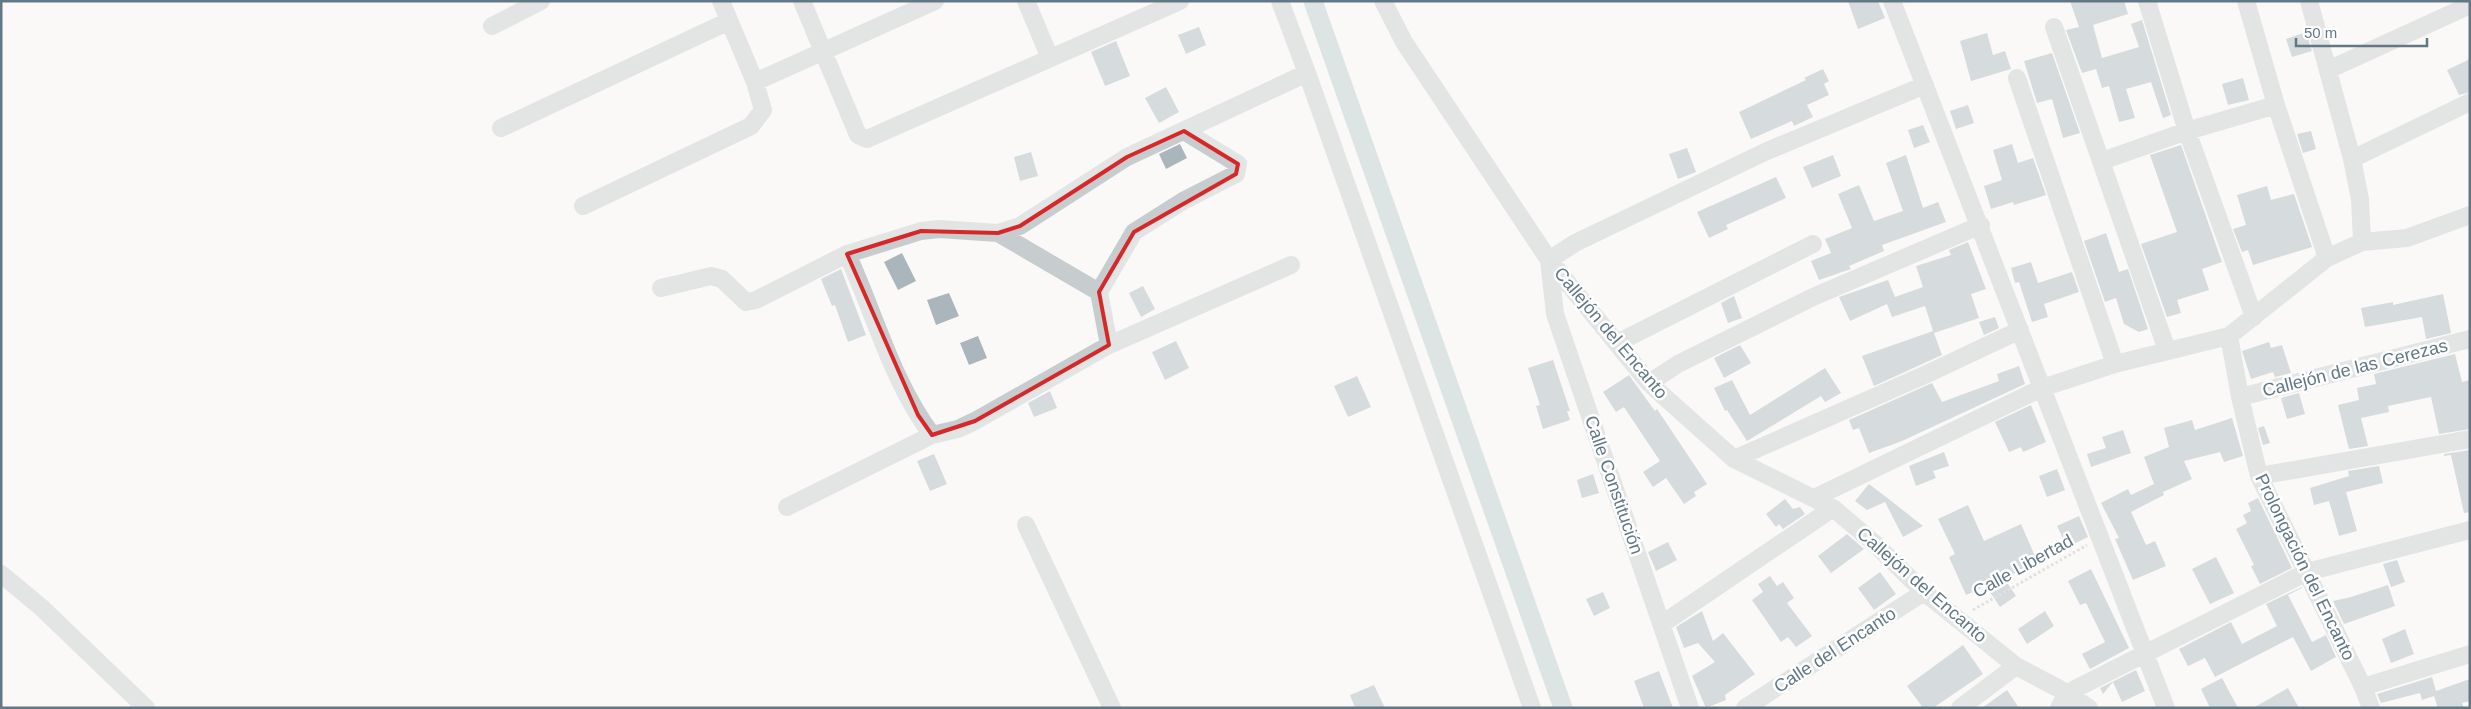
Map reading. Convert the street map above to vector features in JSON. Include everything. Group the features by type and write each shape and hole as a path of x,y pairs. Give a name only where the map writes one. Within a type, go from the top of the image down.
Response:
{"street":[{"path":"492,26 541,1"},
{"path":"583,206 751,126 763,110 755,82 721,1"},
{"path":"802,1 858,135 867,139 878,136 1180,1"},
{"path":"755,82 935,1"},
{"path":"1026,1 1050,58"},
{"path":"1280,1 1532,708"},
{"name":"Callejón del Encanto","path":"1383,1 1404,42 1549,260 1649,383 1734,459 1833,508 1873,542 1924,592 2016,666 2063,701 2089,708"},
{"path":"1892,1 2166,708"},
{"path":"2147,1 2187,131 2254,317"},
{"path":"2246,1 2276,106 2327,258"},
{"path":"2309,1 2352,159 2360,199 2362,242"},
{"path":"2328,70 2470,5"},
{"path":"501,128 729,21"},
{"path":"2054,27 2167,350"},
{"path":"661,288 710,276 722,279 746,302 756,300 847,254 922,230 939,229 998,233 1020,226 1128,157 1307,73"},
{"path":"2017,78 2115,364"},
{"path":"1549,260 1575,243 1767,151 1925,86"},
{"path":"2352,159 2470,102"},
{"path":"2102,161 2187,131 2276,106"},
{"path":"1109,345 1099,292 1134,232 1183,201 1236,174 1238,164 1184,130"},
{"path":"1814,498 2042,388 2115,364 2229,336 2327,258 2362,242 2408,238 2470,215"},
{"path":"1649,383 1685,360 1814,297 1980,224"},
{"path":"998,233 1099,292"},
{"path":"1617,343 1813,244"},
{"path":"847,254 880,335 918,415 932,434"},
{"name":"Calle Constitución","path":"1549,260 1555,314 1690,708"},
{"path":"787,507 932,434 958,429 975,421 1109,345 1291,265"},
{"path":"1734,459 1835,416 2020,330"},
{"name":"Prolongación del Encanto","path":"2229,336 2240,397 2259,476 2363,686 2371,708"},
{"name":"Callejón de las Cerezas","path":"2240,397 2470,339"},
{"path":"2259,476 2470,439"},
{"path":"1662,624 1833,508"},
{"path":"1026,525 1112,708"},
{"path":"2063,701 2145,655 2307,572 2470,530"},
{"path":"1,574 42,608 146,708"},
{"name":"Calle del Encanto","path":"1745,708 1924,592"},
{"path":"2363,686 2470,654"},
{"path":"1960,708 2016,666"}],"path":[{"name":"Calle Libertad","path":"1958,618 2101,538"}],"highlighted area":[{"path":"1184,131 1238,164 1236,174 1134,232 1099,292 1109,345 975,421 932,435 918,415 847,254 921,231 998,233 1020,226 1127,157"}],"building":[{"path":"1848,1 1878,1 1885,18 1858,29"},
{"path":"2070,1 2124,1 2128,14 2093,25 2102,58 2139,47 2131,24 2142,20 2171,115 2163,118 2151,82 2126,89 2135,118 2119,122 2109,86 2102,88 2096,69 2082,73 2066,30 2079,27"},
{"path":"1199,27 1206,45 1186,54 1178,35"},
{"path":"2306,32 2312,51 2292,57 2286,39"},
{"path":"1987,33 1993,55 2005,51 2011,69 1971,81 1960,41"},
{"path":"1116,41 1130,76 1105,86 1091,52"},
{"path":"2052,53 2080,133 2063,138 2052,99 2037,103 2024,61"},
{"path":"2470,59 2470,92 2459,95 2447,70"},
{"path":"1823,69 1829,81 1824,84 1829,95 1807,105 1813,117 1794,126 1792,121 1751,139 1739,112 1806,80 1804,78"},
{"path":"2243,78 2249,100 2228,105 2222,84"},
{"path":"1166,87 1179,112 1159,123 1145,98"},
{"path":"1968,105 1974,123 1956,129 1950,111"},
{"path":"1923,125 1930,142 1914,148 1908,130"},
{"path":"2311,131 2316,149 2303,153 2297,134"},
{"path":"1180,144 1187,158 1166,169 1159,154"},
{"path":"2012,144 2018,163 2033,158 2046,195 2014,205 2013,202 1991,209 1984,186 2002,180 1993,150"},
{"path":"2181,145 2222,262 2202,269 2209,290 2177,300 2181,313 2167,317 2141,244 2177,232 2150,155"},
{"path":"1687,148 1696,172 1678,179 1669,154"},
{"path":"1031,152 1038,176 1020,181 1014,157"},
{"path":"1833,155 1841,176 1812,188 1803,167"},
{"path":"1906,155 1923,208 1938,202 1946,222 1882,245 1884,251 1849,266 1851,269 1819,280 1811,261 1831,253 1825,239 1852,228 1838,194 1859,185 1874,221 1903,211 1886,163"},
{"path":"1776,177 1786,198 1726,225 1728,229 1709,238 1697,212"},
{"path":"2267,186 2271,200 2294,194 2312,247 2253,265 2248,250 2242,252 2233,229 2246,225 2237,195"},
{"path":"2106,233 2119,272 2128,269 2148,329 2139,332 2124,324 2116,298 2105,302 2084,241"},
{"path":"1968,242 1986,289 1971,294 1979,318 1934,333 1942,355 1874,386 1862,356 1933,331 1925,306 1892,317 1887,304 1850,321 1839,297 1888,280 1895,297 1923,287 1916,266 1951,255 1949,250"},
{"path":"902,253 916,281 898,290 884,262"},
{"path":"2031,262 2038,283 2072,272 2079,292 2044,304 2048,317 2032,322 2019,282 2015,283 2011,268"},
{"path":"841,269 866,335 848,342 835,305 832,306 821,279"},
{"path":"1143,286 1155,309 1141,317 1129,293"},
{"path":"949,293 959,316 936,325 927,300"},
{"path":"2443,294 2451,333 2426,339 2422,317 2365,327 2361,308 2393,302 2393,305"},
{"path":"1734,296 1742,318 1728,323 1721,303"},
{"path":"1995,317 1999,328 1984,335 1979,322"},
{"path":"978,336 987,358 969,365 960,343"},
{"path":"1176,341 1189,368 1165,380 1152,352"},
{"path":"2269,342 2271,348 2282,345 2291,373 2275,377 2273,372 2251,379 2242,351"},
{"path":"1740,345 1751,363 1724,378 1714,358"},
{"path":"2455,354 2462,382 2470,380 2470,429 2439,434 2431,397 2388,406 2389,412 2361,418 2368,446 2349,449 2338,405 2359,400 2357,388 2376,384 2374,374"},
{"path":"1553,360 1570,411 1567,411 1570,420 1543,429 1536,406 1540,405 1528,368"},
{"path":"2019,366 2025,384 1902,441 1869,453 1859,428 1853,430 1849,420 1932,383 1942,402 1999,381 1997,374"},
{"path":"1825,368 1841,393 1825,402 1821,396 1747,441 1727,410 1725,411 1714,388 1732,380 1750,415"},
{"path":"1629,375 1655,411 1657,409 1707,484 1694,492 1696,496 1684,504 1666,478 1653,487 1643,472 1660,461 1624,407 1616,412 1603,392"},
{"path":"1357,376 1371,407 1348,417 1334,386"},
{"path":"1050,391 1057,408 1034,417 1028,403"},
{"path":"2299,393 2305,414 2287,419 2281,398"},
{"path":"2031,405 2046,442 2023,452 2021,447 2009,452 1995,422"},
{"path":"2232,418 2243,456 2224,462 2220,452 2184,461 2192,479 2163,492 2164,495 2131,512 2146,545 2155,541 2166,566 2133,580 2115,539 2119,538 2101,503 2128,489 2131,495 2154,484 2144,457 2169,447 2164,428 2192,420 2195,430"},
{"path":"2264,426 2270,443 2263,445 2258,428"},
{"path":"2123,430 2131,453 2091,467 2087,454 2106,448 2102,437"},
{"path":"2470,450 2470,512 2464,513 2451,455 2444,456 2444,454"},
{"path":"1944,452 1949,466 1933,471 1936,478 1916,486 1909,466"},
{"path":"934,454 947,484 930,491 917,461"},
{"path":"2379,466 2383,483 2346,492 2357,531 2339,536 2329,501 2314,505 2310,488 2349,476 2348,471"},
{"path":"2057,469 2065,490 2047,497 2039,476"},
{"path":"1593,474 1599,493 1582,498 1577,480"},
{"path":"1869,484 1923,526 1903,537 1885,502 1867,510 1855,501"},
{"path":"2258,498 2292,568 2260,584 2251,566 2254,565 2236,529 2247,523 2243,515 2251,511 2248,503"},
{"path":"1785,499 1793,509 1800,507 1805,514 1783,529 1779,524 1776,527 1766,514"},
{"path":"1968,505 1984,541 2021,524 2038,563 2004,578 2016,596 2000,607 1986,586 1966,595 1949,557 1955,554 1938,519"},
{"path":"2079,516 2088,537 2067,547 2057,526"},
{"path":"1847,534 1864,549 1831,573 1818,556"},
{"path":"1668,542 1677,560 1656,571 1648,552"},
{"path":"2216,557 2234,593 2210,604 2192,569"},
{"path":"2397,560 2405,582 2391,587 2383,564"},
{"path":"2091,569 2129,648 2090,669 2082,654 2105,642 2086,603 2080,605 2068,581"},
{"path":"1880,572 1896,594 1874,610 1858,588"},
{"path":"1770,576 1777,586 1783,582 1794,598 1787,603 1812,636 1796,647 1788,637 1781,642 1752,600 1763,592 1758,584"},
{"path":"2388,585 2395,606 2344,624 2333,601"},
{"path":"2302,587 2288,595 2312,642 2326,635 2336,657 2311,671 2293,637 2215,677 2205,658 2188,666 2179,649 2231,622 2242,644 2277,626 2266,604"},
{"path":"1603,592 1610,608 1594,616 1586,599"},
{"path":"1702,611 1713,641 1723,633 1755,674 1725,695 1726,700 1706,708 1692,676 1715,662 1698,643 1684,648 1676,627"},
{"path":"2045,611 2054,626 2027,644 2018,629"},
{"path":"2405,629 2414,654 2391,663 2382,639"},
{"path":"1963,645 1983,674 1933,708 1923,708 1907,686"},
{"path":"2136,670 2145,691 2122,702 2113,682 2103,694 2100,688"},
{"path":"1659,671 1673,708 1644,708 1634,681"},
{"path":"2432,677 2436,691 2470,679 2470,701 2462,703 2464,708 2438,708 2434,696 2422,700 2420,693 2381,703 2377,694"},
{"path":"2222,678 2238,708 2210,708 2201,689"},
{"path":"1374,685 1385,708 1355,708 1350,695"},
{"path":"2288,688 2299,708 2253,708"},
{"path":"2007,690 2019,708 1982,708"}],"waterway":[{"path":"1313,1 1563,708"}]}
